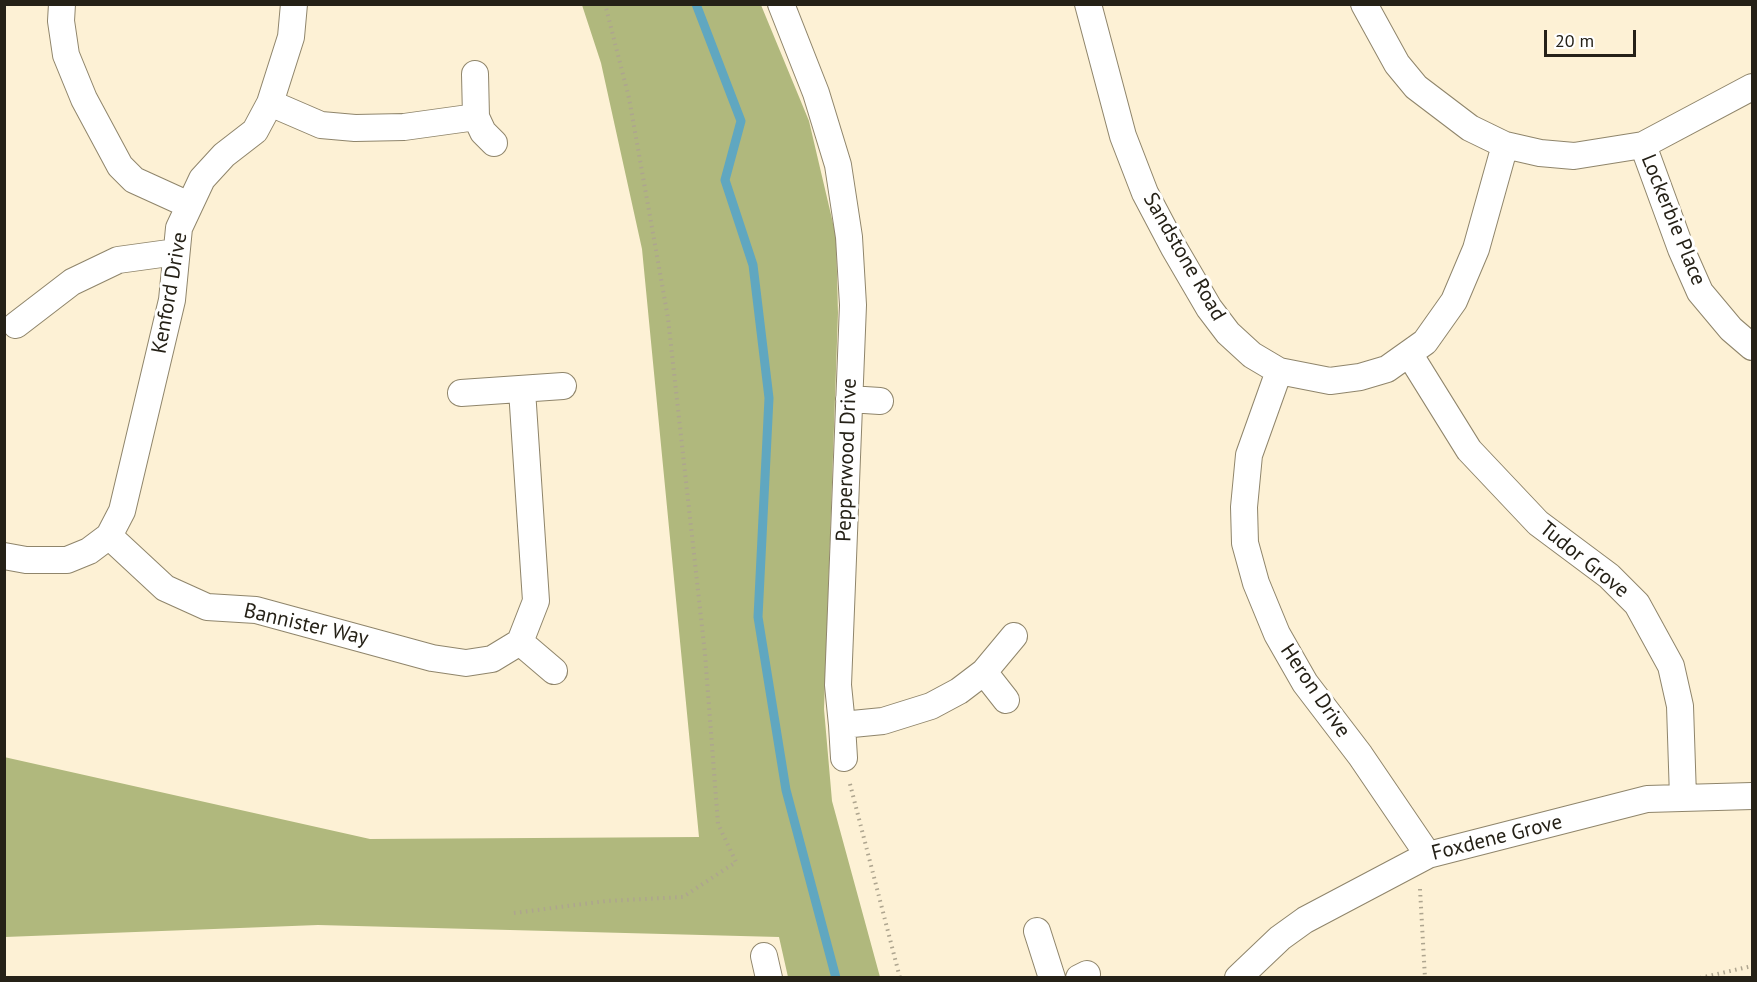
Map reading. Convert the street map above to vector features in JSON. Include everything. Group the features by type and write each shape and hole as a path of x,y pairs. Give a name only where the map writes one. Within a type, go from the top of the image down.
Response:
{"street":[{"path":"62,4 61,21 66,55 84,99 120,166 134,180 189,205"},
{"name":"Kenford Drive","path":"109,536 122,511 140,441 172,300 179,228 202,179 224,155 255,131 270,103 291,37 294,4"},
{"name":"Pepperwood Drive","path":"781,4 816,93 837,165 849,237 853,305 838,685 844,758"},
{"name":"Sandstone Road","path":"1088,4 1123,136 1145,192 1174,248 1209,308 1228,333 1252,355 1279,371 1329,381 1360,377 1387,369 1410,355 1439,326 1454,302 1476,249 1505,145"},
{"path":"1364,4 1397,64 1416,87 1470,128 1505,145 1540,153 1574,156 1643,145 1752,87"},
{"path":"475,74 476,117 483,132 494,143"},
{"path":"270,103 321,125 356,129 404,127 476,117"},
{"name":"Lockerbie Place","path":"1643,145 1681,249 1700,292 1731,329 1752,347"},
{"path":"16,325 72,282 118,260 176,252"},
{"name":"Tudor Grove","path":"1410,355 1469,450 1538,523 1609,576 1637,604 1671,666 1680,706 1683,797"},
{"name":"Heron Drive","path":"1279,371 1249,455 1244,507 1245,543 1256,583 1276,634 1305,683 1360,755 1423,857"},
{"path":"461,393 563,387"},
{"path":"522,390 536,601 519,642 554,671"},
{"path":"849,399 880,401"},
{"path":"4,556 26,560 67,560 89,551 109,536"},
{"name":"Bannister Way","path":"109,536 165,588 207,607 256,610 432,658 466,663 492,659 519,642"},
{"path":"842,724 904,716 959,691 984,672 1014,636"},
{"path":"984,672 1006,700"},
{"name":"Foxdene Grove","path":"1238,978 1280,938 1305,920 1383,881 1423,857 1647,799 1752,796"},
{"path":"1037,931 1052,978"}],"path":[{"path":"514,913 606,901 683,897 736,862 718,824 705,654 688,522 668,318 629,98 605,4"},
{"path":"844,758 900,978"},
{"path":"1423,857 1425,978"},
{"path":"1700,978 1752,966"}],"green space":[{"path":"582,5 761,5 809,121 836,236 838,313 824,709 832,801 880,977 788,977 779,937 318,925 5,937 4,757 370,839 699,837 642,249 601,63"}],"waterway":[{"path":"696,4 741,121 725,180 753,265 769,398 758,617 786,790 836,978"}]}
